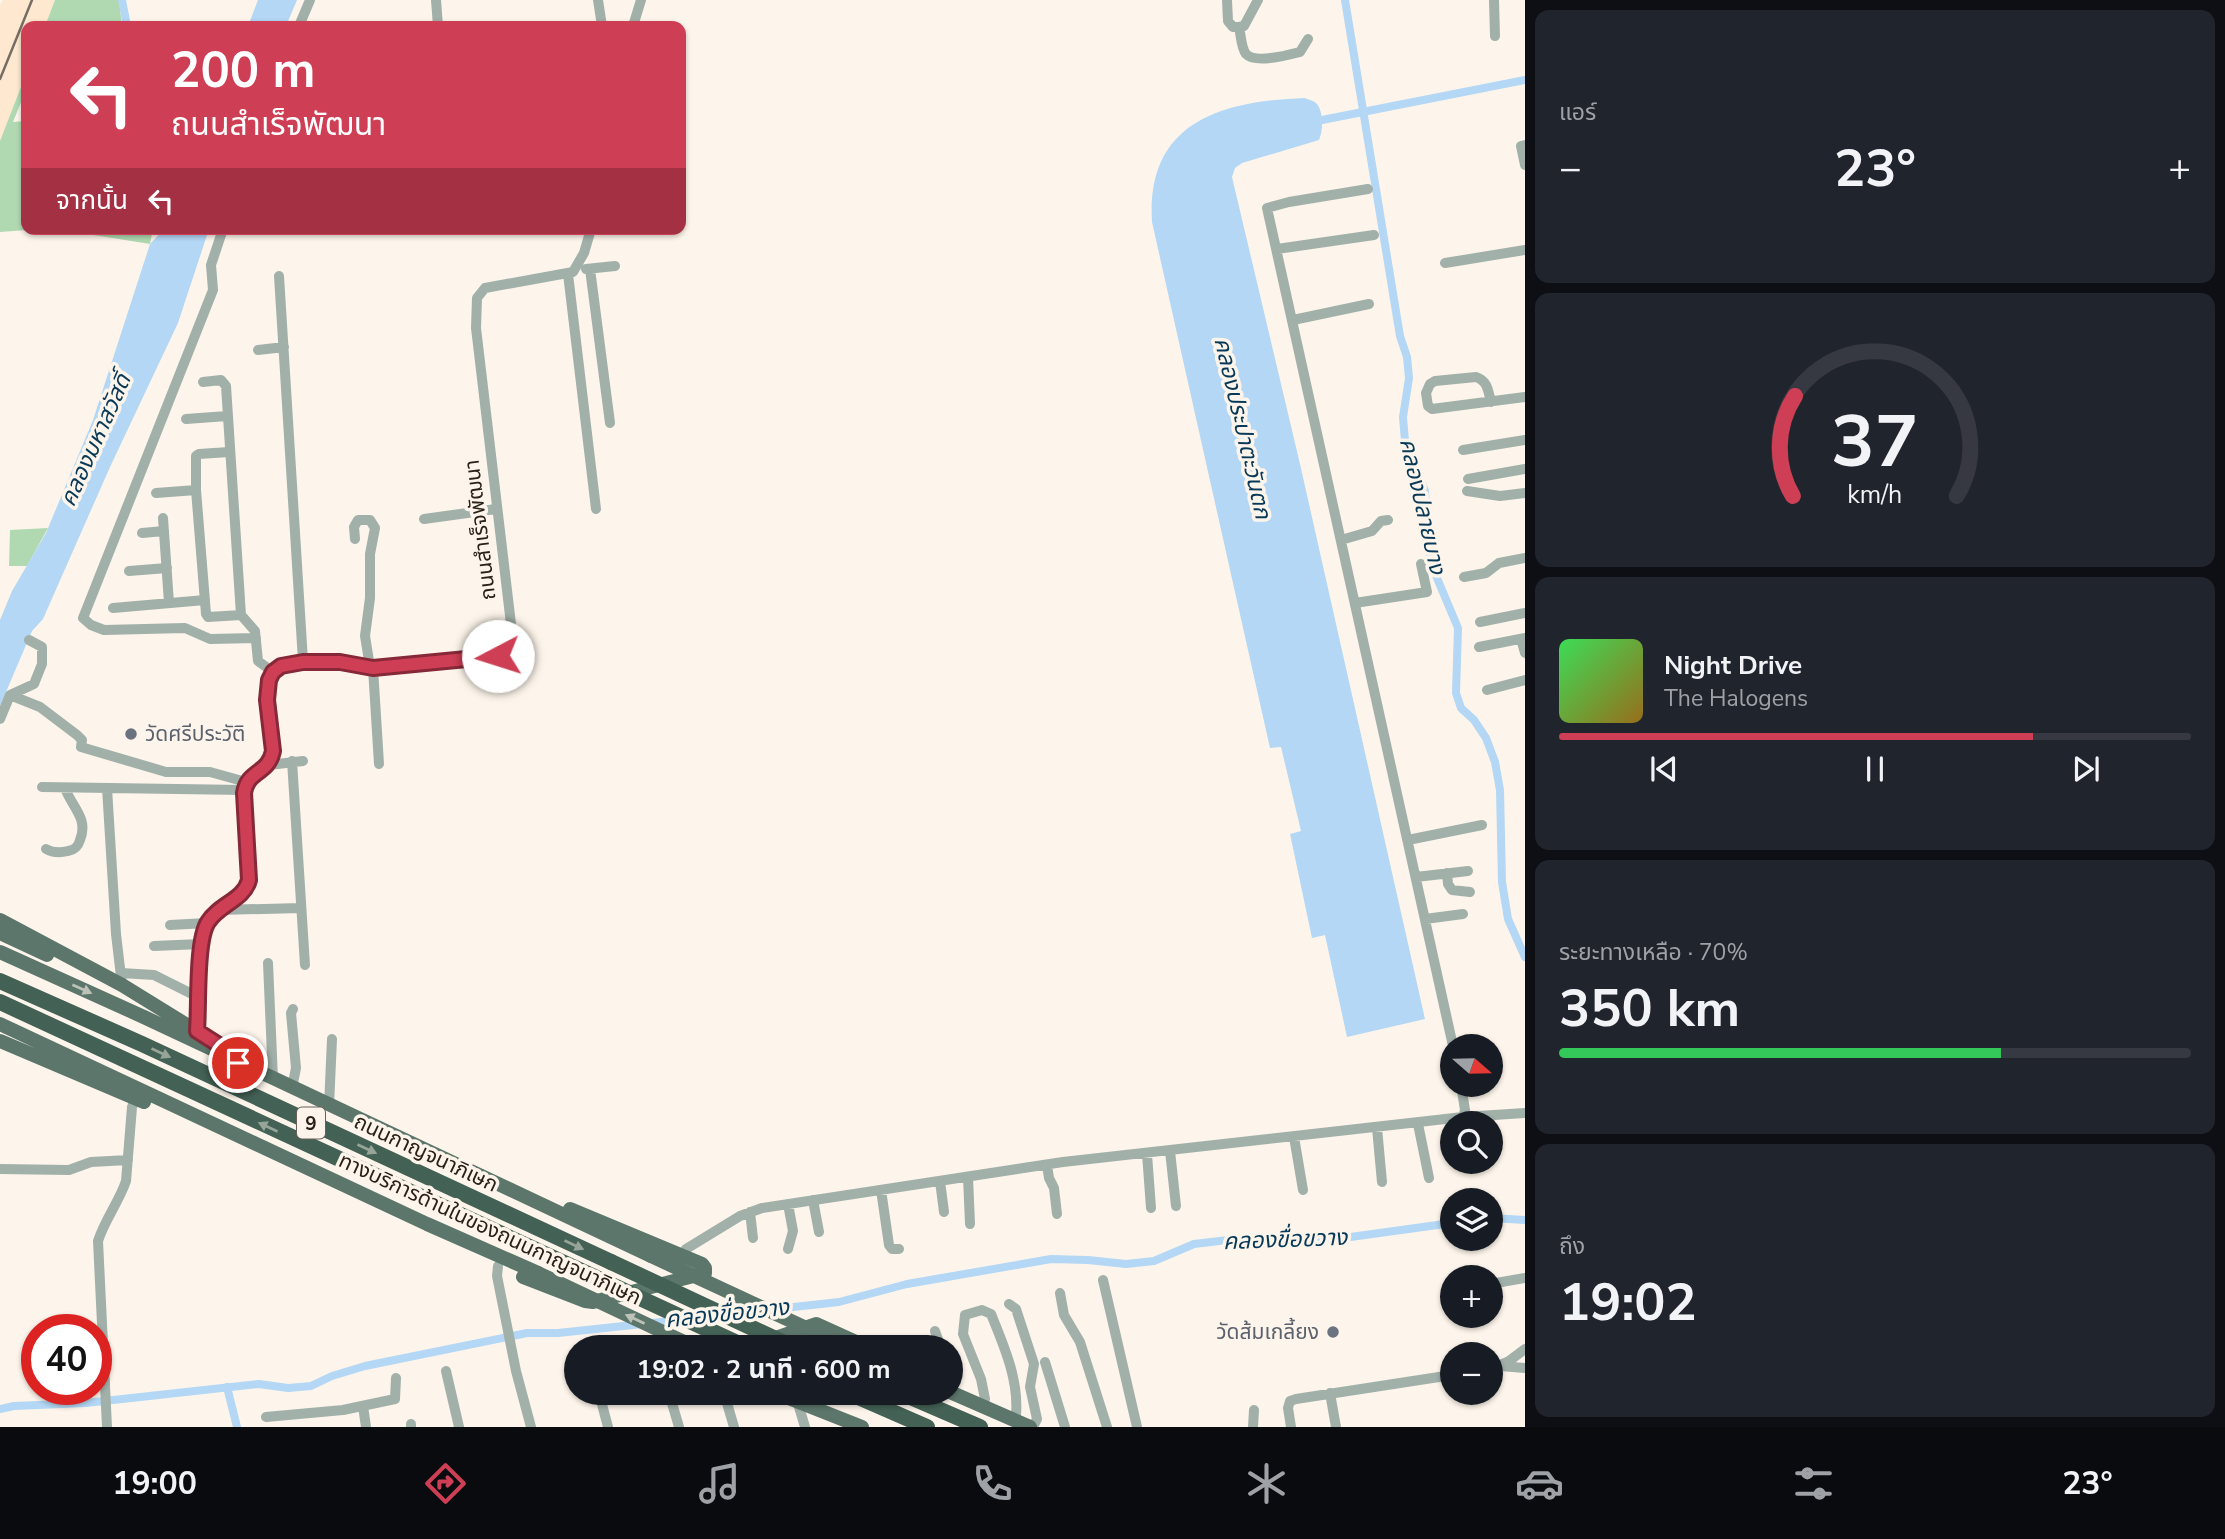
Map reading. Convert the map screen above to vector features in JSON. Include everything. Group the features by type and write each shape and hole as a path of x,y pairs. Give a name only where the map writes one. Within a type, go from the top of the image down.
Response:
{"highway":[{"name":"ถนนกาญจนาภิเษก","path":"5,983 767,1335"},
{"name":"ถนนกาญจนาภิเษก","path":"1,1003 719,1335"},
{"path":"877,1405 927,1427"},
{"path":"929,1405 980,1427"}],"main road":[{"path":"0,920 121,979 167,1014 222,1047 238,1063"},
{"path":"0,933 91,977 139,1005 167,1014"},
{"path":"0,952 822,1335"},
{"name":"ทางบริการด้านในของถนนกาญจนาภิเษก","path":"0,1024 101,1077 207,1121 669,1335"},
{"path":"0,1041 101,1077 129,1095 173,1113 207,1121"},
{"path":"0,1049 56,1073 101,1077"},
{"path":"427,1224 473,1254 585,1301 593,1302 705,1273 702,1264 568,1208 496,1184"},
{"path":"784,1335 816,1324 840,1335"},
{"path":"963,1389 1025,1423"},
{"path":"963,1389 1025,1423"},
{"path":"812,1405 861,1427"}],"street":[{"path":"301,21 310,0"},
{"path":"436,0 438,21"},
{"path":"598,0 601,21"},
{"path":"634,21 640,0"},
{"path":"1227,0 1228,21 1233,27 1244,26 1258,0"},
{"path":"1494,0 1495,27"},
{"path":"1240,27 1244,52 1256,59 1300,52 1308,39"},
{"path":"1525,145 1521,145 1525,165"},
{"path":"1368,189 1267,208 1450,1034"},
{"path":"221,235 211,265 213,290 83,618 91,625 104,630 185,628 210,639 256,638"},
{"path":"588,235 573,270 596,509"},
{"path":"1277,248 1374,235"},
{"path":"1445,262 1525,250"},
{"path":"573,270 615,266"},
{"path":"590,269 611,423"},
{"name":"ถนนสำเร็จพัฒนา","path":"273,672 281,666 303,662 340,662 372,667 498,656 508,650 513,641 476,328 477,298 485,288 573,270"},
{"path":"279,276 303,662"},
{"path":"1293,320 1369,304"},
{"path":"258,350 284,347"},
{"path":"1491,402 1487,384 1476,377 1435,382 1430,384 1426,393 1428,406 1432,409 1491,402 1525,397"},
{"path":"203,382 224,382 241,615 255,631 258,661 273,672 269,680 267,700 273,751 269,765"},
{"path":"186,419 227,416"},
{"path":"1463,450 1525,440"},
{"path":"229,452 196,456 205,600 208,617 241,615"},
{"path":"1525,469 1467,485 1500,496 1525,493"},
{"path":"156,494 197,489"},
{"path":"424,519 496,509"},
{"path":"163,518 169,603"},
{"path":"355,539 354,527 358,520 370,520 374,524 375,534 370,554 370,598 365,636 372,667 379,764"},
{"path":"1341,540 1372,531 1381,521 1388,520"},
{"path":"142,533 164,531"},
{"path":"1464,578 1486,573 1499,563 1525,558"},
{"path":"1355,603 1427,593 1421,564"},
{"path":"129,571 166,568"},
{"path":"113,608 205,600"},
{"path":"1480,622 1525,613"},
{"path":"1479,647 1523,638 1525,653"},
{"path":"0,719 10,695 34,684 42,664 42,647 29,640"},
{"path":"1487,690 1525,680"},
{"path":"10,695 40,707 77,735 82,740 81,747 166,772 210,772 245,786"},
{"path":"197,1031 201,944 207,923 218,910 247,888 249,880 245,786 250,777 269,765 298,761 304,965"},
{"path":"42,787 245,786"},
{"path":"46,849 55,852 74,850 82,836 82,821 65,788"},
{"path":"107,788 121,979 153,975 200,998"},
{"path":"1408,840 1482,825"},
{"path":"1416,877 1468,871"},
{"path":"1447,873 1448,884 1452,890 1470,892"},
{"path":"218,910 301,908"},
{"path":"1426,919 1463,914"},
{"path":"170,925 207,923"},
{"path":"154,946 201,944"},
{"path":"268,963 273,1079"},
{"path":"292,1088 296,1068 290,1013 293,1009"},
{"path":"329,1106 332,1040"},
{"path":"107,1422 97,1241 122,1193 128,1160 132,1107 129,1095"},
{"path":"1503,1114 1525,1113"},
{"path":"680,1256 694,1244 750,1212 788,1204 1063,1162 1440,1121"},
{"path":"1418,1124 1429,1178"},
{"path":"1377,1128 1382,1182"},
{"path":"1294,1137 1303,1190"},
{"path":"1170,1151 1176,1206"},
{"path":"1147,1154 1151,1208"},
{"path":"0,1169 69,1170 91,1162 128,1160"},
{"path":"1047,1166 1054,1188 1057,1214"},
{"path":"968,1177 970,1224"},
{"path":"940,1181 944,1212"},
{"path":"881,1190 889,1245 899,1248"},
{"path":"813,1200 819,1232"},
{"path":"788,1204 793,1231 788,1249"},
{"path":"750,1212 754,1237"},
{"path":"498,1266 496,1276 531,1427"},
{"path":"1503,1282 1525,1278"},
{"path":"1103,1280 1137,1427"},
{"path":"1060,1293 1064,1315 1080,1342 1107,1427"},
{"path":"985,1399 981,1379 963,1334 965,1315 982,1310 991,1314 1025,1423 1037,1419 1030,1387 1034,1364 1016,1309 1010,1304"},
{"path":"935,1331 936,1335"},
{"path":"1503,1363 1525,1349"},
{"path":"1045,1362 1065,1427"},
{"path":"1503,1368 1525,1368"},
{"path":"446,1371 459,1427"},
{"path":"1291,1427 1288,1408 1290,1401 1440,1377"},
{"path":"267,1418 363,1406 396,1398 396,1378"},
{"path":"1330,1394 1336,1427"},
{"path":"602,1405 608,1427"},
{"path":"673,1405 679,1427"},
{"path":"728,1405 734,1427"},
{"path":"799,1405 806,1427"},
{"path":"363,1406 366,1427"},
{"path":"1253,1427 1254,1410"}],"shaded area":[{"path":"3,0 55,0 47,21 21,21 21,87 0,141 0,5"}],"green space":[{"path":"55,0 119,0 121,21 47,21"},
{"path":"21,87 21,102 13,122 21,121 21,230 0,232 0,141"},
{"path":"93,235 152,235 150,244"},
{"path":"48,528 27,566 9,566 10,530"}],"water":[{"path":"258,0 297,0 288,21 250,21"},
{"path":"1305,98 1316,103 1322,116 1319,140 1242,163 1235,168 1232,177 1300,464 1425,1019 1347,1037 1325,935 1312,938 1290,834 1301,831 1281,747 1270,748 1152,222 1153,188 1162,161 1176,140 1195,124 1218,112 1245,105"},
{"name":"คลองมหาสวัสดิ์","path":"158,235 207,235 178,323 110,467 43,619 32,631 0,706 0,620 12,591 46,533 93,420 150,244"}],"waterway":[{"path":"122,0 126,21"},
{"name":"คลองปลายบาง","path":"1345,0 1400,336 1407,357 1409,378 1403,417 1405,441 1425,491 1429,552 1458,628 1456,693 1461,708 1474,720 1486,738 1495,762 1500,790 1502,882 1508,919 1525,957"},
{"name":"คลองประปาตะวันตก","path":"1312,122 1525,80"},
{"name":"คลองขื่อขวาง","path":"1503,1219 1525,1220"},
{"name":"คลองขื่อขวาง","path":"731,1314 839,1302 907,1284 1051,1259 1126,1264 1154,1261 1194,1244 1245,1238 1336,1239 1440,1225"},
{"name":"คลองขื่อขวาง","path":"0,1409 86,1403 259,1384 288,1388 311,1386 365,1366 527,1333 558,1333 680,1320"},
{"path":"227,1387 237,1427"}],"railway":[{"path":"23,21 32,0"},
{"path":"0,79 21,27"}],"place":[{"name":"วัดศรีประวัติ","path":"131,734"},
{"name":"วัดส้มเกลี้ยง","path":"1333,1332"}],"route":[{"path":"238,1063 222,1047 197,1031 201,939 207,923 218,910 247,888 249,880 244,793 250,777 269,765 273,751 267,700 269,680 273,672 281,666 303,662 355,663 373,668 498,656"}]}
